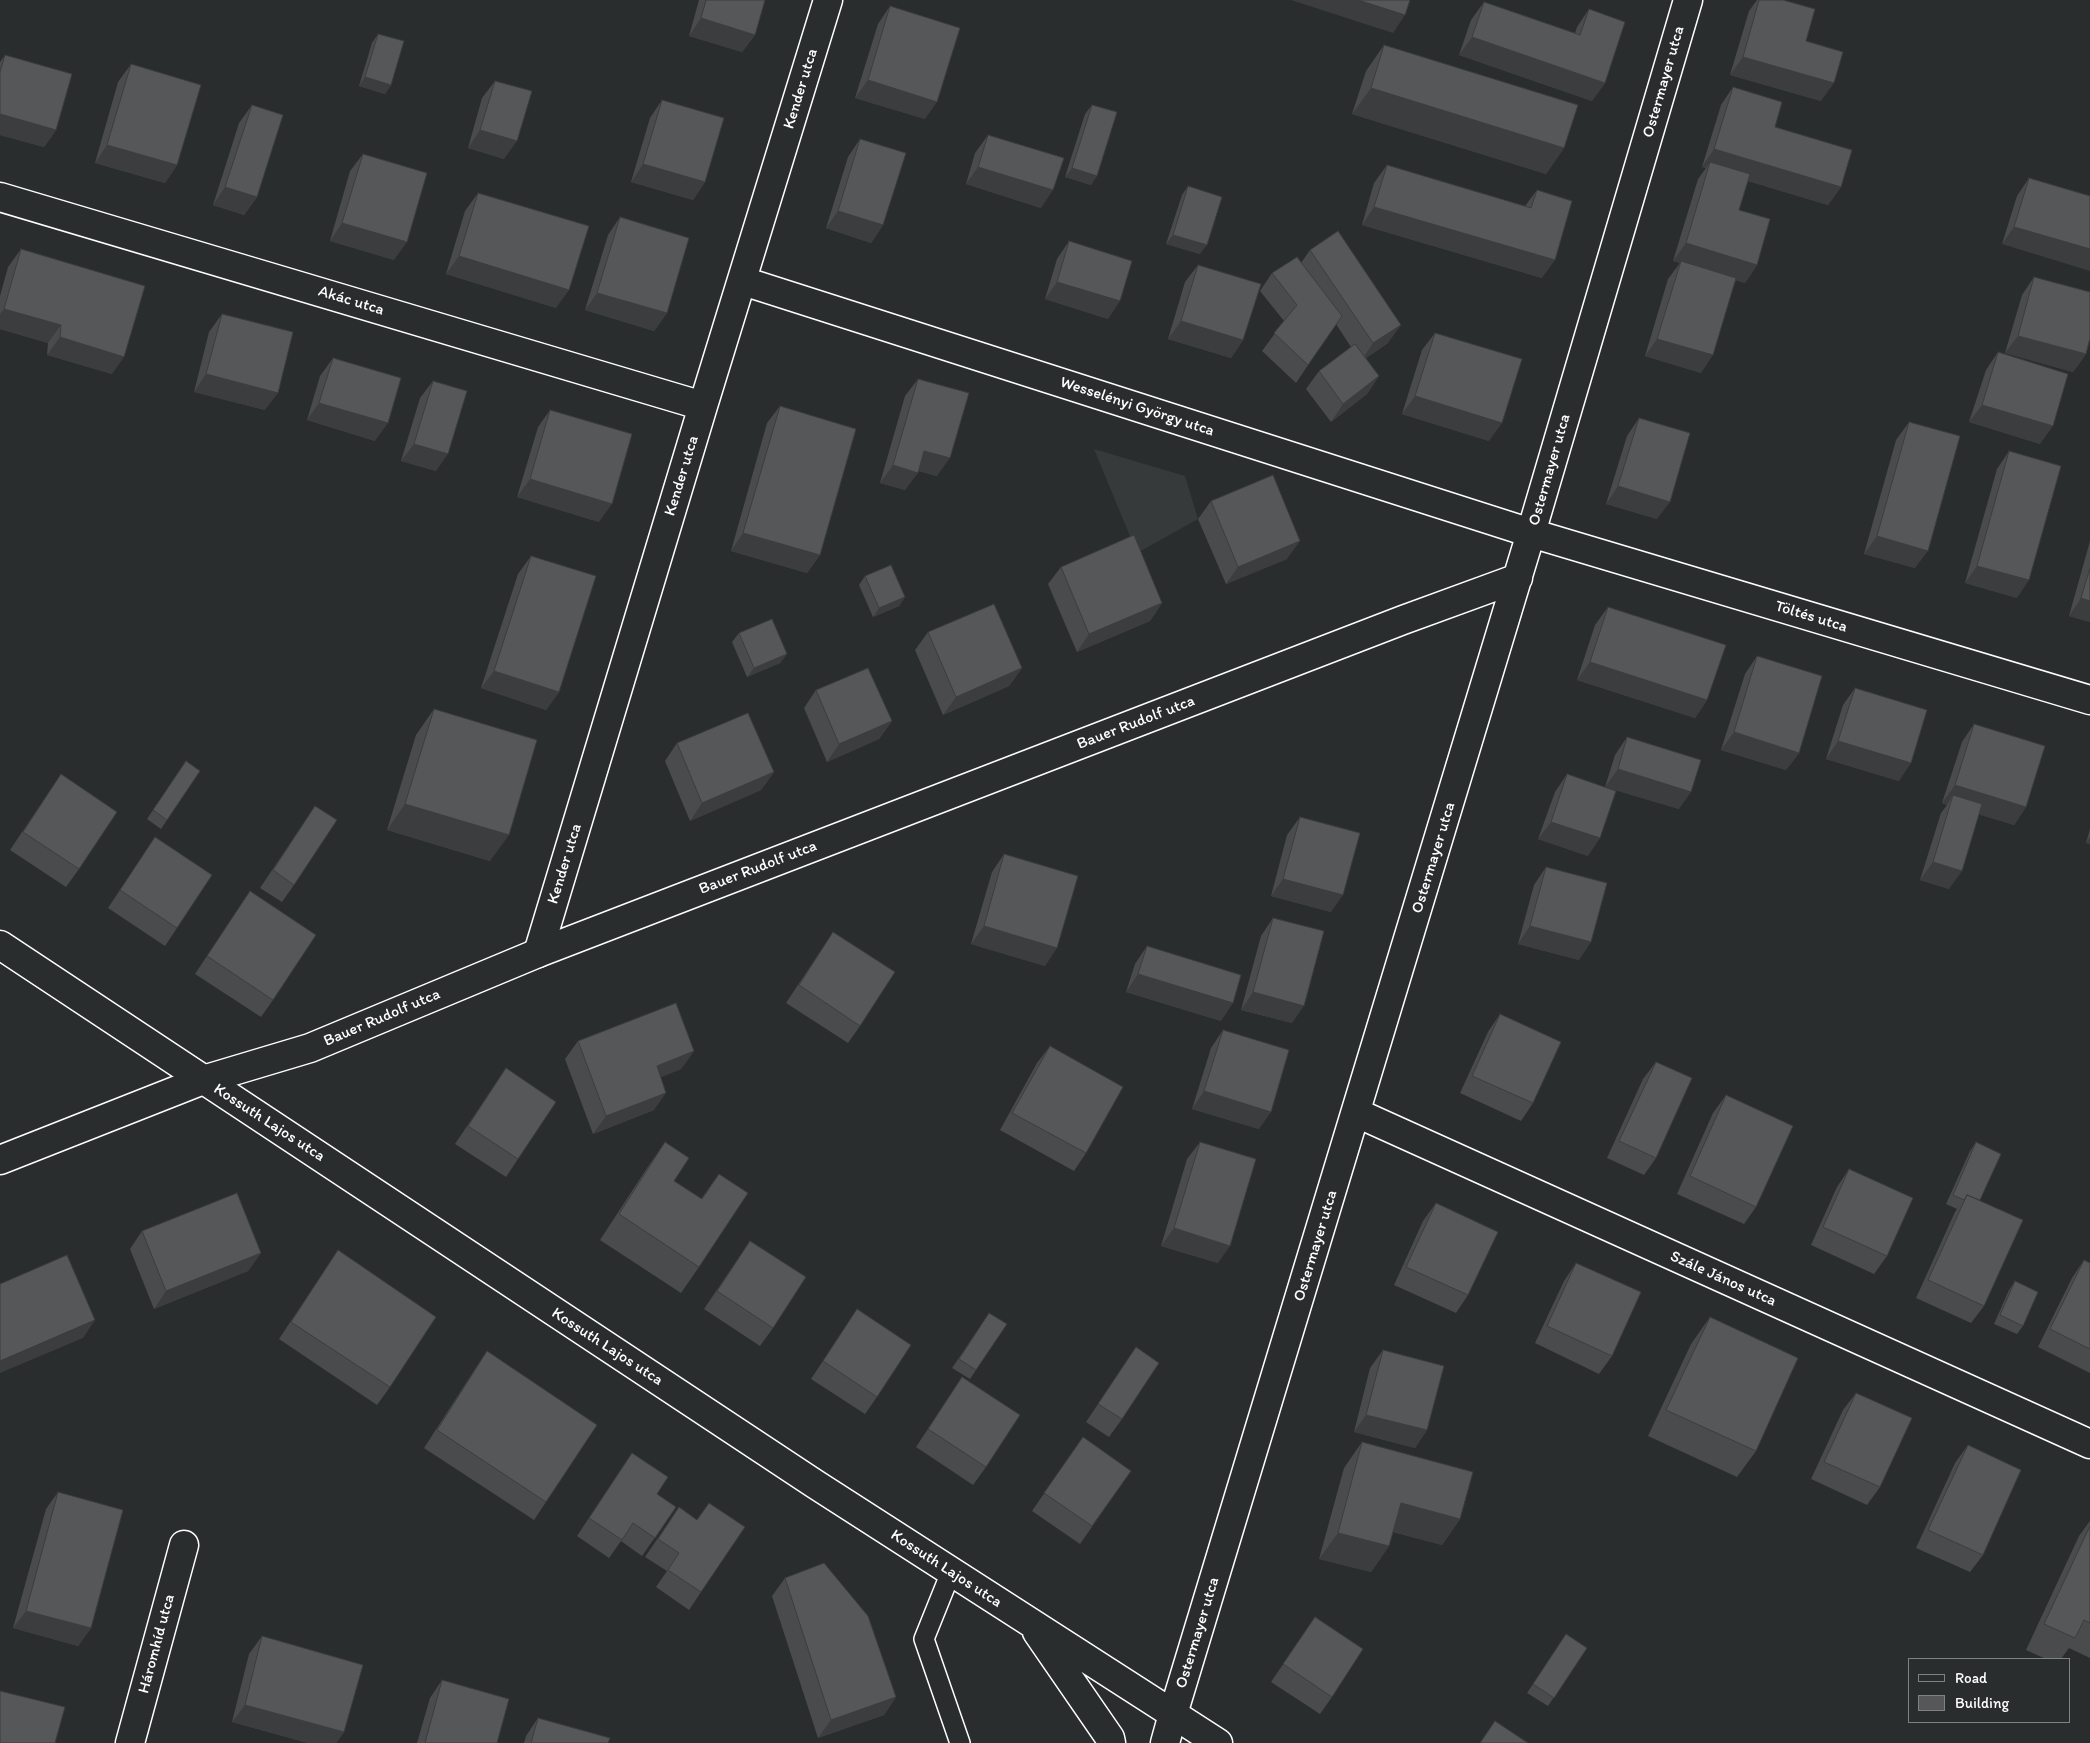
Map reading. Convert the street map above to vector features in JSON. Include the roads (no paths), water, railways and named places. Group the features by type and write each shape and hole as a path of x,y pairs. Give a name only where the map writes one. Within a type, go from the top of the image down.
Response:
{"street":[{"name":"Kender utca","path":"538,953 828,0"},
{"name":"Ostermayer utca","path":"1165,1743 1518,578 1684,1"},
{"name":"Akác utca","path":"0,196 703,406"},
{"name":"Wesselényi György utca","path":"743,281 1531,533"},
{"name":"Töltés utca","path":"1531,533 2090,700"},
{"name":"Bauer Rudolf utca","path":"0,1160 203,1080 310,1048 538,953 1384,627 1518,578"},
{"name":"Kossuth Lajos utca","path":"0,945 951,1572 1218,1743"},
{"name":"Szále János utca","path":"1357,1113 2090,1444"},
{"name":"Háromhíd utca","path":"130,1743 184,1545"},
{"path":"1031,1623 1111,1743"}],"lane":[{"path":"951,1572 924,1639 960,1743"}]}
